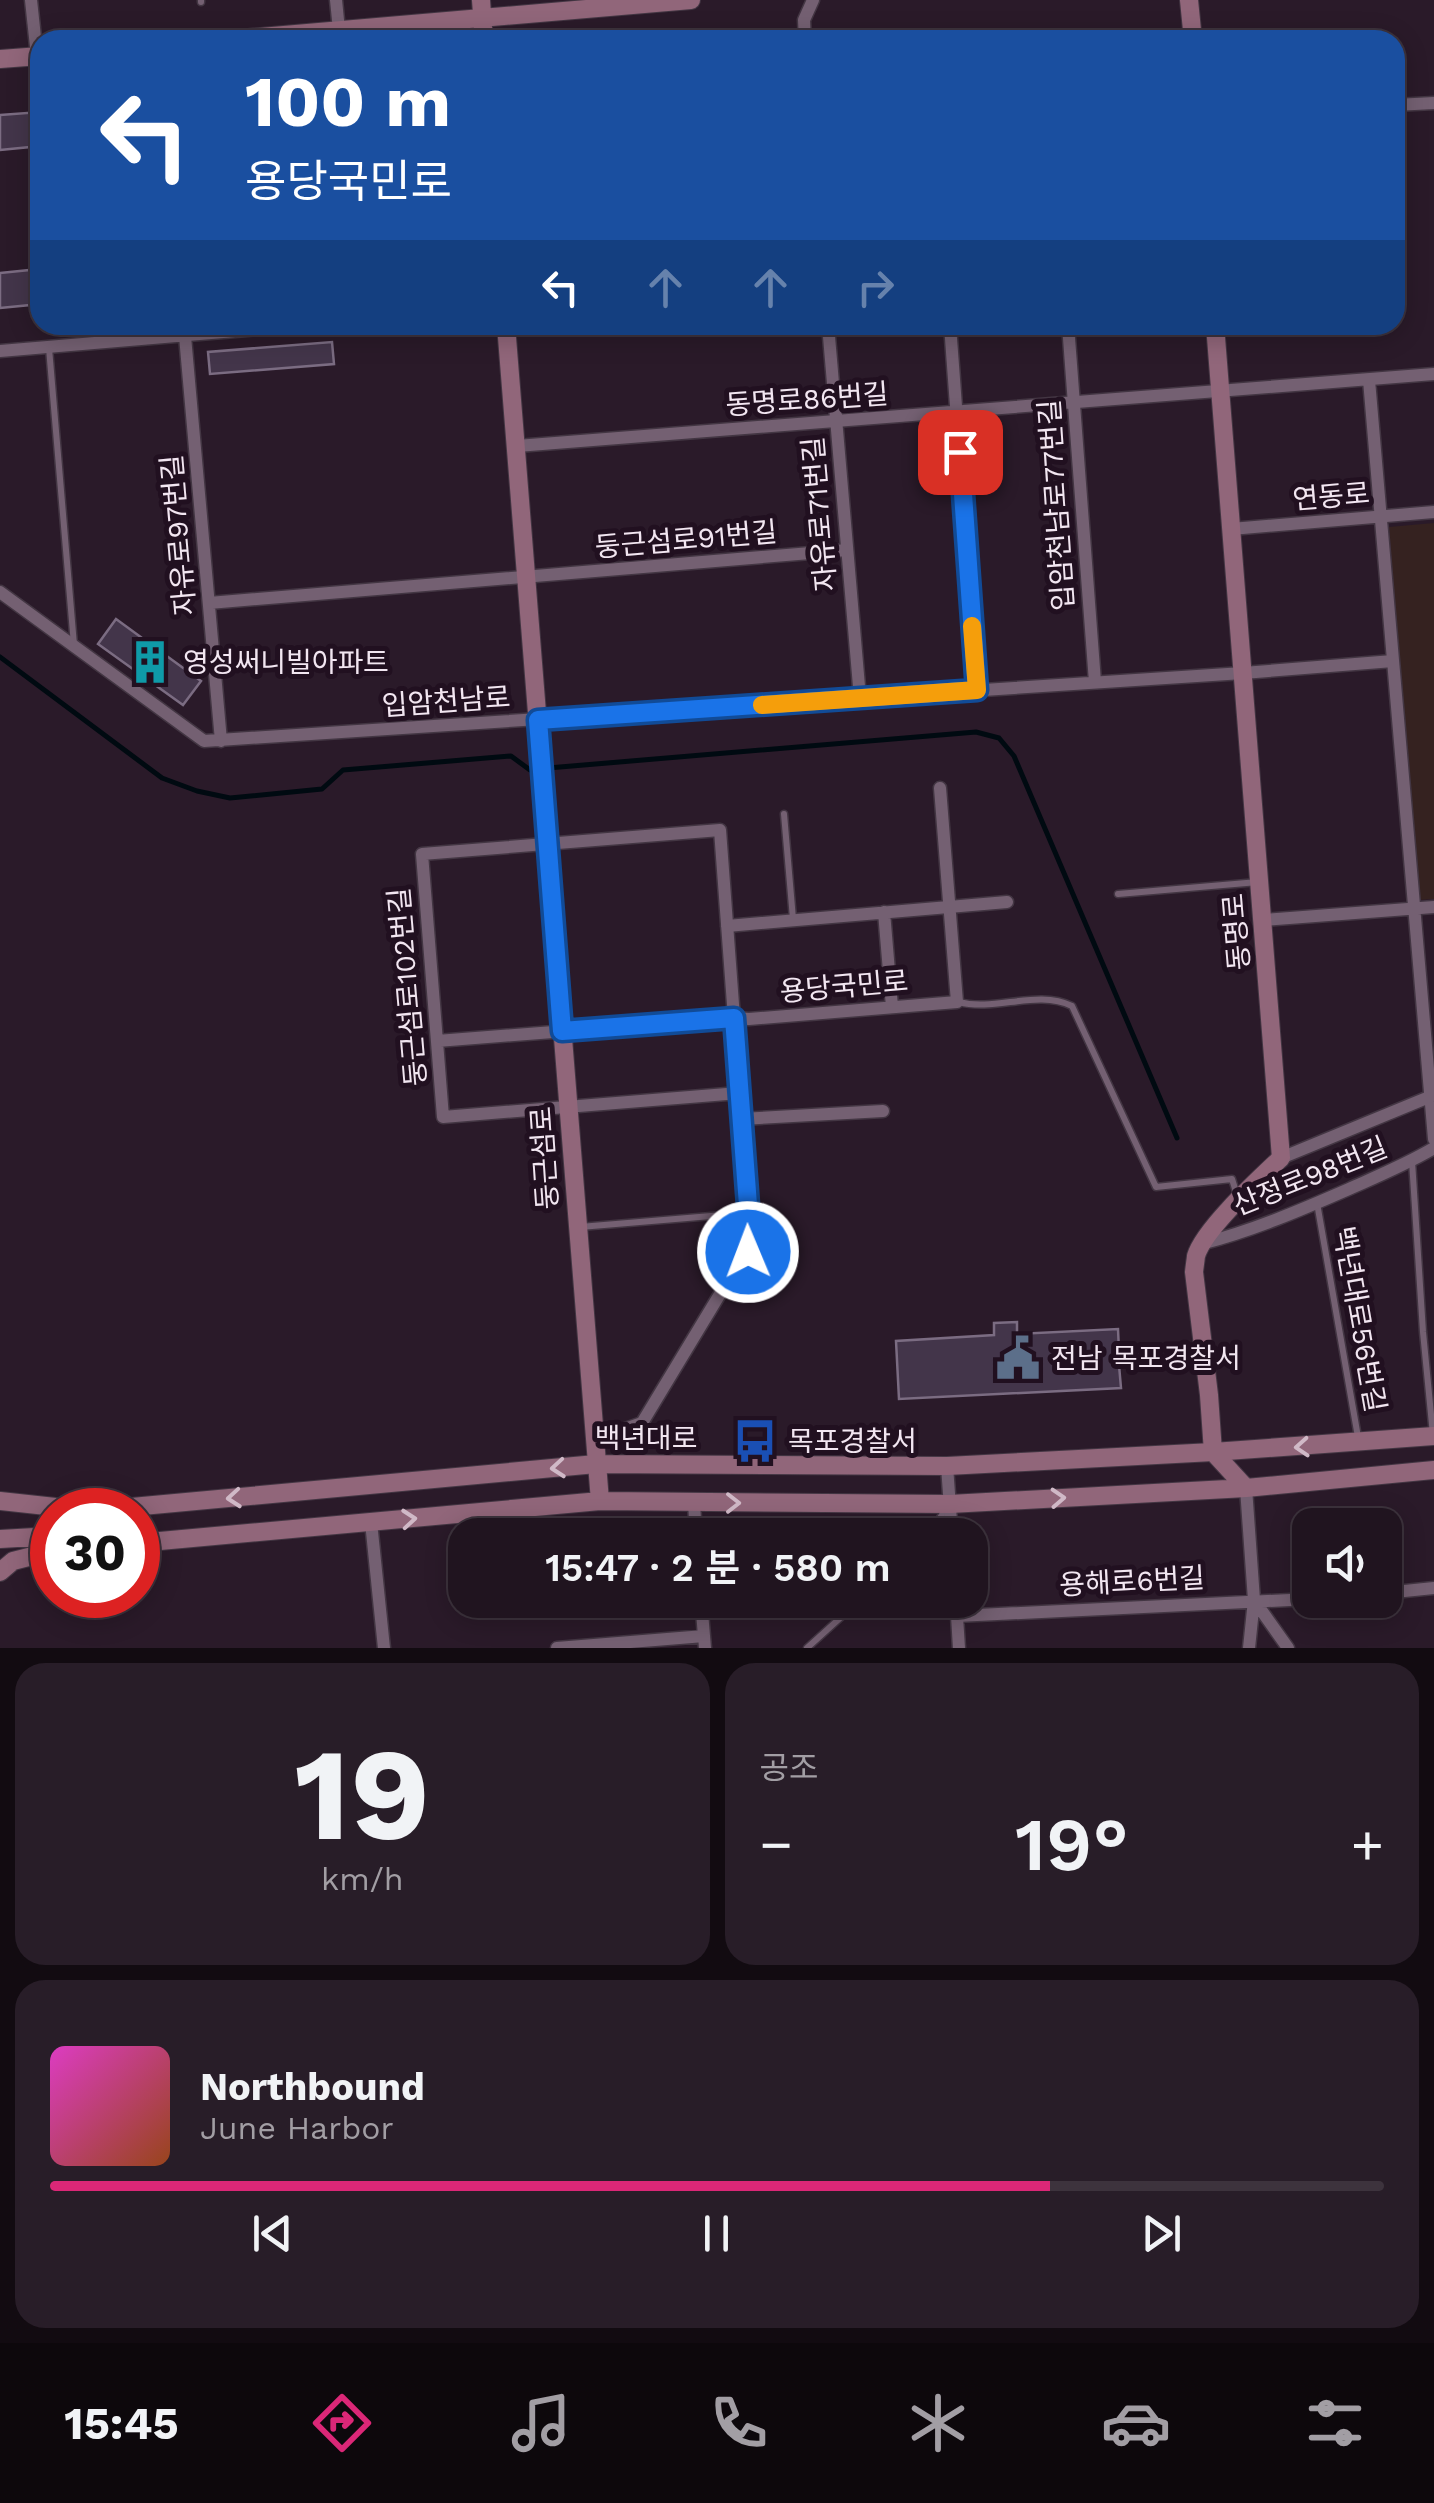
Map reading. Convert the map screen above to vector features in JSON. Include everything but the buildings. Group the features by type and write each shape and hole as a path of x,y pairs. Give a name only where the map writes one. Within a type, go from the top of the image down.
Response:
{"street":[{"path":"31,0 35,30"},
{"path":"336,0 338,30 481,9 691,0"},
{"path":"804,30 804,20 813,0"},
{"path":"1189,0 1191,30"},
{"path":"0,60 30,57"},
{"path":"1405,105 1434,102"},
{"path":"0,351 144,335"},
{"name":"자유로97번길","path":"184,335 221,741"},
{"path":"507,335 539,724"},
{"name":"자유로71번길","path":"829,335 860,698"},
{"path":"951,335 977,690"},
{"name":"입암천남로77번길","path":"1069,335 1094,682"},
{"name":"동명로","path":"1216,335 1281,1158"},
{"name":"동명로86번길","path":"516,446 1434,374"},
{"path":"1369,380 1434,1139"},
{"name":"연동로","path":"1231,529 1434,512"},
{"name":"둥근섬로91번길","path":"209,603 848,550"},
{"name":"입암천남로","path":"0,592 204,741 539,724 1393,661"},
{"name":"둥근섬로","path":"539,724 600,1502"},
{"path":"940,788 958,1002"},
{"path":"548,844 720,830 750,1232 744,1262 722,1288 642,1424 594,1440"},
{"name":"둥근섬로102번길","path":"548,844 422,854 436,1041 443,1117 568,1106"},
{"path":"727,926 1007,902"},
{"path":"1262,920 1434,907"},
{"path":"884,912 892,1007"},
{"name":"용당국민로","path":"436,1041 958,1002"},
{"path":"568,1106 739,1093"},
{"path":"1248,1648 1254,1600 1246,1488 1213,1452 1194,1272 1196,1256 1238,1200 1281,1158 1432,1096"},
{"path":"741,1119 883,1111"},
{"name":"산정로98번길","path":"1202,1244 1317,1203 1434,1148"},
{"name":"백년대로","path":"160,1504 596,1464 947,1466 1434,1436"},
{"path":"947,1466 951,1518"},
{"path":"160,1542 600,1502 950,1504 1246,1488 1434,1470"},
{"path":"0,1500 30,1504"},
{"path":"694,1503 695,1518"},
{"path":"371,1522 384,1648"},
{"path":"0,1539 30,1538"},
{"path":"0,1572 30,1551"},
{"path":"1402,1591 1434,1588"},
{"name":"용해로6번길","path":"988,1614 1292,1599"},
{"path":"1254,1600 1288,1648"},
{"path":"957,1618 960,1648"},
{"path":"557,1648 704,1642"}],"lane":[{"path":"49,347 74,646"},
{"path":"784,814 794,920"},
{"path":"1118,894 1260,882"},
{"path":"958,1002 973,1006 1047,1000 1072,1006 1156,1187 1232,1179 1238,1200"},
{"path":"1412,1161 1424,1352 1434,1436"},
{"name":"백년대로56번길","path":"1317,1203 1359,1443"},
{"path":"577,1228 748,1212"},
{"path":"941,1518 950,1504"},
{"path":"807,1648 840,1618"}],"shaded area":[{"path":"1434,523 1434,899 1418,900 1389,527"}],"waterway":[{"path":"0,657 162,778 230,798 322,789 343,770 511,756 530,770 537,769"},
{"path":"548,768 976,732 999,738 1014,756 1177,1138"}],"slow traffic":[{"path":"762,705 977,690 972,626"}],"place":[{"name":"영성써니빌아파트","path":"150,662"},
{"name":"전남 목포경찰서","path":"1018,1358"},
{"name":"목포경찰서","path":"755,1441"}],"route":[{"path":"748,1252 750,1232 734,1018 562,1031 538,720 977,690 960,452"}]}
